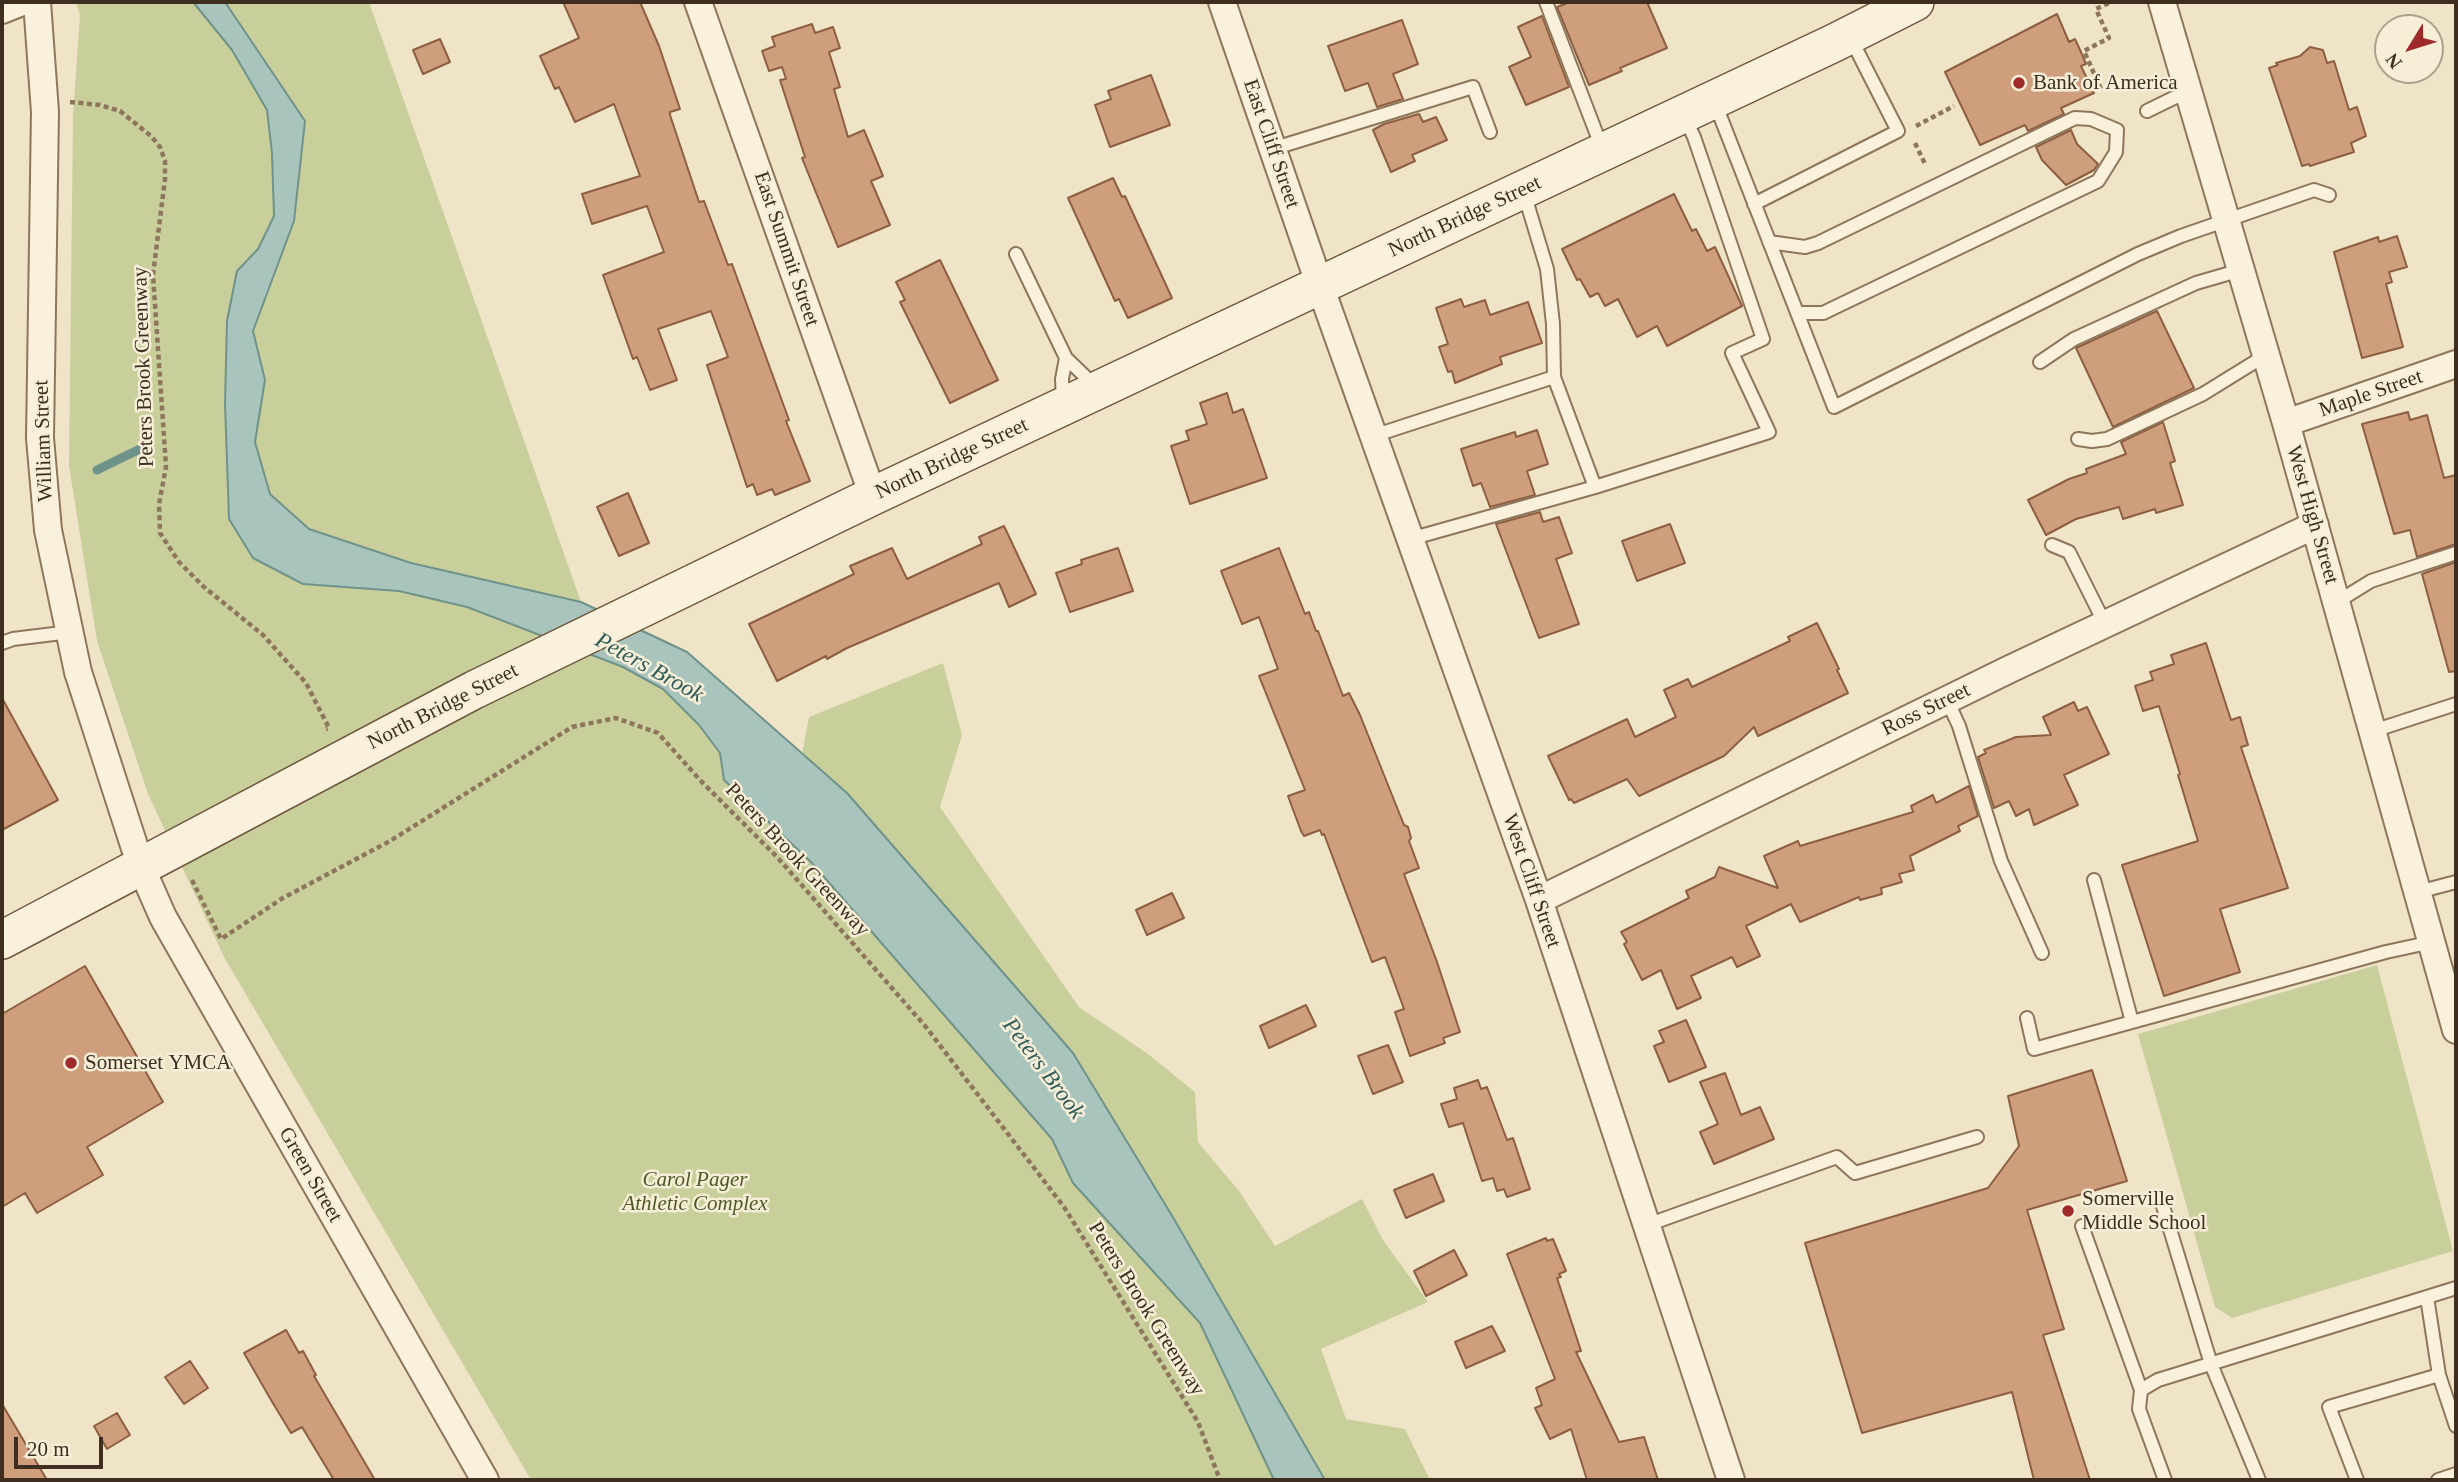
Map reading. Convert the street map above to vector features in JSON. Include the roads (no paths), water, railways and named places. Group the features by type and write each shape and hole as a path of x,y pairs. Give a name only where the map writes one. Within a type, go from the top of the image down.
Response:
{"street":[{"path":"2,10 22,2"},
{"name":"William Street","path":"37,2 45,112 40,438 48,530 78,672 141,867"},
{"name":"East Summit Street","path":"698,2 873,496"},
{"name":"East Cliff Street","path":"1222,2 1320,286"},
{"name":"North Bridge Street","path":"2,940 474,690 873,496 1699,107 1915,2"},
{"name":"West High Street","path":"2162,2 2337,601 2456,1030"},
{"name":"West Cliff Street","path":"1320,286 1538,900 1731,1480"},
{"name":"Maple Street","path":"2286,423 2456,364"},
{"name":"Ross Street","path":"1538,900 1947,700 2315,525"},
{"name":"Green Street","path":"141,867 163,917 485,1480"}],"lane":[{"path":"1546,2 1604,152"},
{"path":"1754,204 1898,131 1849,35"},
{"path":"1272,149 1474,87 1490,132"},
{"path":"2147,111 2188,91"},
{"path":"1699,107 1754,204 1834,407 2138,254 2181,236 2314,190 2329,195"},
{"path":"1410,539 1595,487 1769,432 1732,353 1763,339 1694,137 1699,107"},
{"path":"1769,242 1805,247 1818,243 2075,118 2091,119 2117,130 2116,152 2098,181 1823,313 1797,313"},
{"path":"1523,190 1547,269 1553,324 1554,377 1595,487"},
{"path":"1016,254 1066,358 1099,390"},
{"path":"2040,362 2074,339 2196,283 2241,271"},
{"path":"2078,439 2107,439 2203,394 2266,355"},
{"path":"1063,407 1062,379 1066,358"},
{"path":"1373,436 1554,377"},
{"path":"2052,545 2069,552 2105,624"},
{"path":"2337,601 2371,581 2456,553"},
{"path":"2,643 13,639 70,632"},
{"path":"1947,700 1959,726 2001,861 2042,953"},
{"path":"2373,731 2456,704"},
{"path":"2094,880 2132,1022"},
{"path":"2418,892 2456,882"},
{"path":"2027,1018 2034,1049 2386,952 2432,942"},
{"path":"1647,1225 1837,1157 1855,1173 1977,1137"},
{"path":"2162,1203 2211,1364 2259,1480"},
{"path":"2082,1226 2141,1391 2139,1409 2165,1480"},
{"path":"2141,1391 2158,1380 2456,1288"},
{"path":"2427,1297 2439,1375 2456,1426"},
{"path":"2357,1480 2329,1407 2439,1375"},
{"path":"2438,1480 2456,1474"}],"water":[{"name":"Peters Brook","path":"193,2 225,2 305,121 294,221 253,331 265,380 255,442 270,494 309,529 411,563 581,602 687,652 847,793 1073,1053 1174,1219 1325,1480 1274,1480 1200,1323 1073,1183 1052,1139 811,862 724,780 720,753 699,725 663,689 623,667 467,607 399,591 303,584 253,558 229,519 225,403 227,321 237,271 258,249 274,216 272,153 267,110 232,50"}],"waterway":[{"path":"97,470 148,445"}],"place":[{"name":"Bank of America","path":"2019,83"},
{"name":"Somerset YMCA","path":"71,1063"},
{"name":"Somerville Middle School","path":"2068,1211"}],"park label":[{"name":"Carol Pager Athletic Complex","path":"695,1192"}]}
